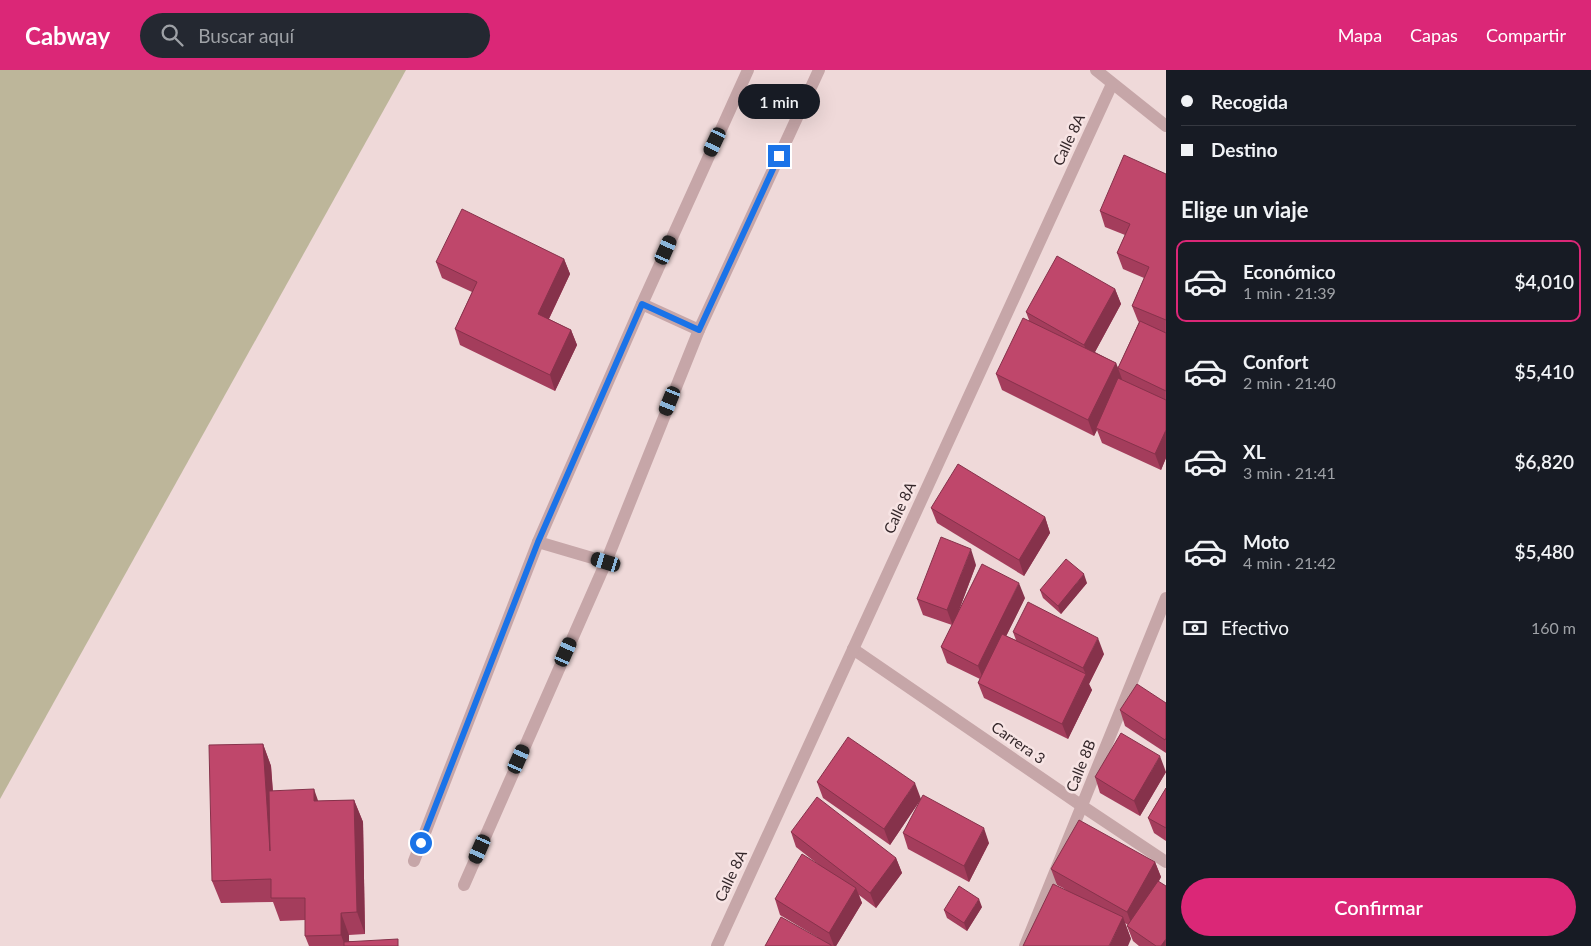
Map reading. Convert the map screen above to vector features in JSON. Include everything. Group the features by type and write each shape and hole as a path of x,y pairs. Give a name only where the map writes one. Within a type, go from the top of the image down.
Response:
{"street":[{"path":"414,861 538,542 642,304 748,70"},
{"path":"464,885 606,562 699,330 819,70"},
{"path":"1096,70 1166,126"},
{"name":"Calle 8A","path":"717,946 1112,84"},
{"path":"642,304 699,330"},
{"path":"538,542 606,562"},
{"name":"Calle 8B","path":"1026,946 1166,598"},
{"name":"Carrera 3","path":"853,649 1166,862"}],"shaded area":[{"path":"0,70 406,70 0,799"}],"building":[{"path":"1124,155 1166,174 1166,320 1132,306 1149,267 1117,253 1130,224 1100,211"},
{"path":"462,209 564,259 538,314 571,330 550,375 455,329 477,282 436,262"},
{"path":"1057,256 1115,289 1084,345 1026,312"},
{"path":"1023,318 1116,363 1088,420 996,374"},
{"path":"1140,321 1166,333 1166,391 1118,368"},
{"path":"1118,378 1166,400 1166,430 1155,454 1096,428"},
{"path":"958,464 1045,517 1019,560 931,508"},
{"path":"941,537 971,549 947,610 917,599"},
{"path":"1066,559 1084,574 1058,606 1040,590"},
{"path":"982,564 1019,583 978,666 941,647"},
{"path":"1028,602 1098,638 1083,668 1013,632"},
{"path":"1002,634 1086,674 1062,724 978,683"},
{"path":"1137,684 1166,703 1165,740 1120,710"},
{"path":"1121,733 1160,756 1134,801 1095,777"},
{"path":"848,737 915,783 884,829 817,782"},
{"path":"263,744 270,851 269,791 314,789 314,801 354,800 357,912 341,913 341,935 305,936 305,898 271,898 271,879 212,881 209,745"},
{"path":"1166,788 1166,828 1148,818"},
{"path":"923,795 984,828 964,866 903,833"},
{"path":"817,797 896,858 870,893 791,832"},
{"path":"1079,820 1155,862 1127,912 1051,869"},
{"path":"802,854 856,888 829,933 775,899"},
{"path":"1158,881 1166,886 1166,939 1161,946 1156,946 1127,926"},
{"path":"1053,884 1123,917 1109,946 1023,946"},
{"path":"959,886 979,899 964,923 944,910"},
{"path":"781,917 831,945 831,946 765,946"},
{"path":"398,939 398,946 344,946 344,942"}],"route":[{"path":"421,843 538,542 642,304 699,330 779,156"}]}
